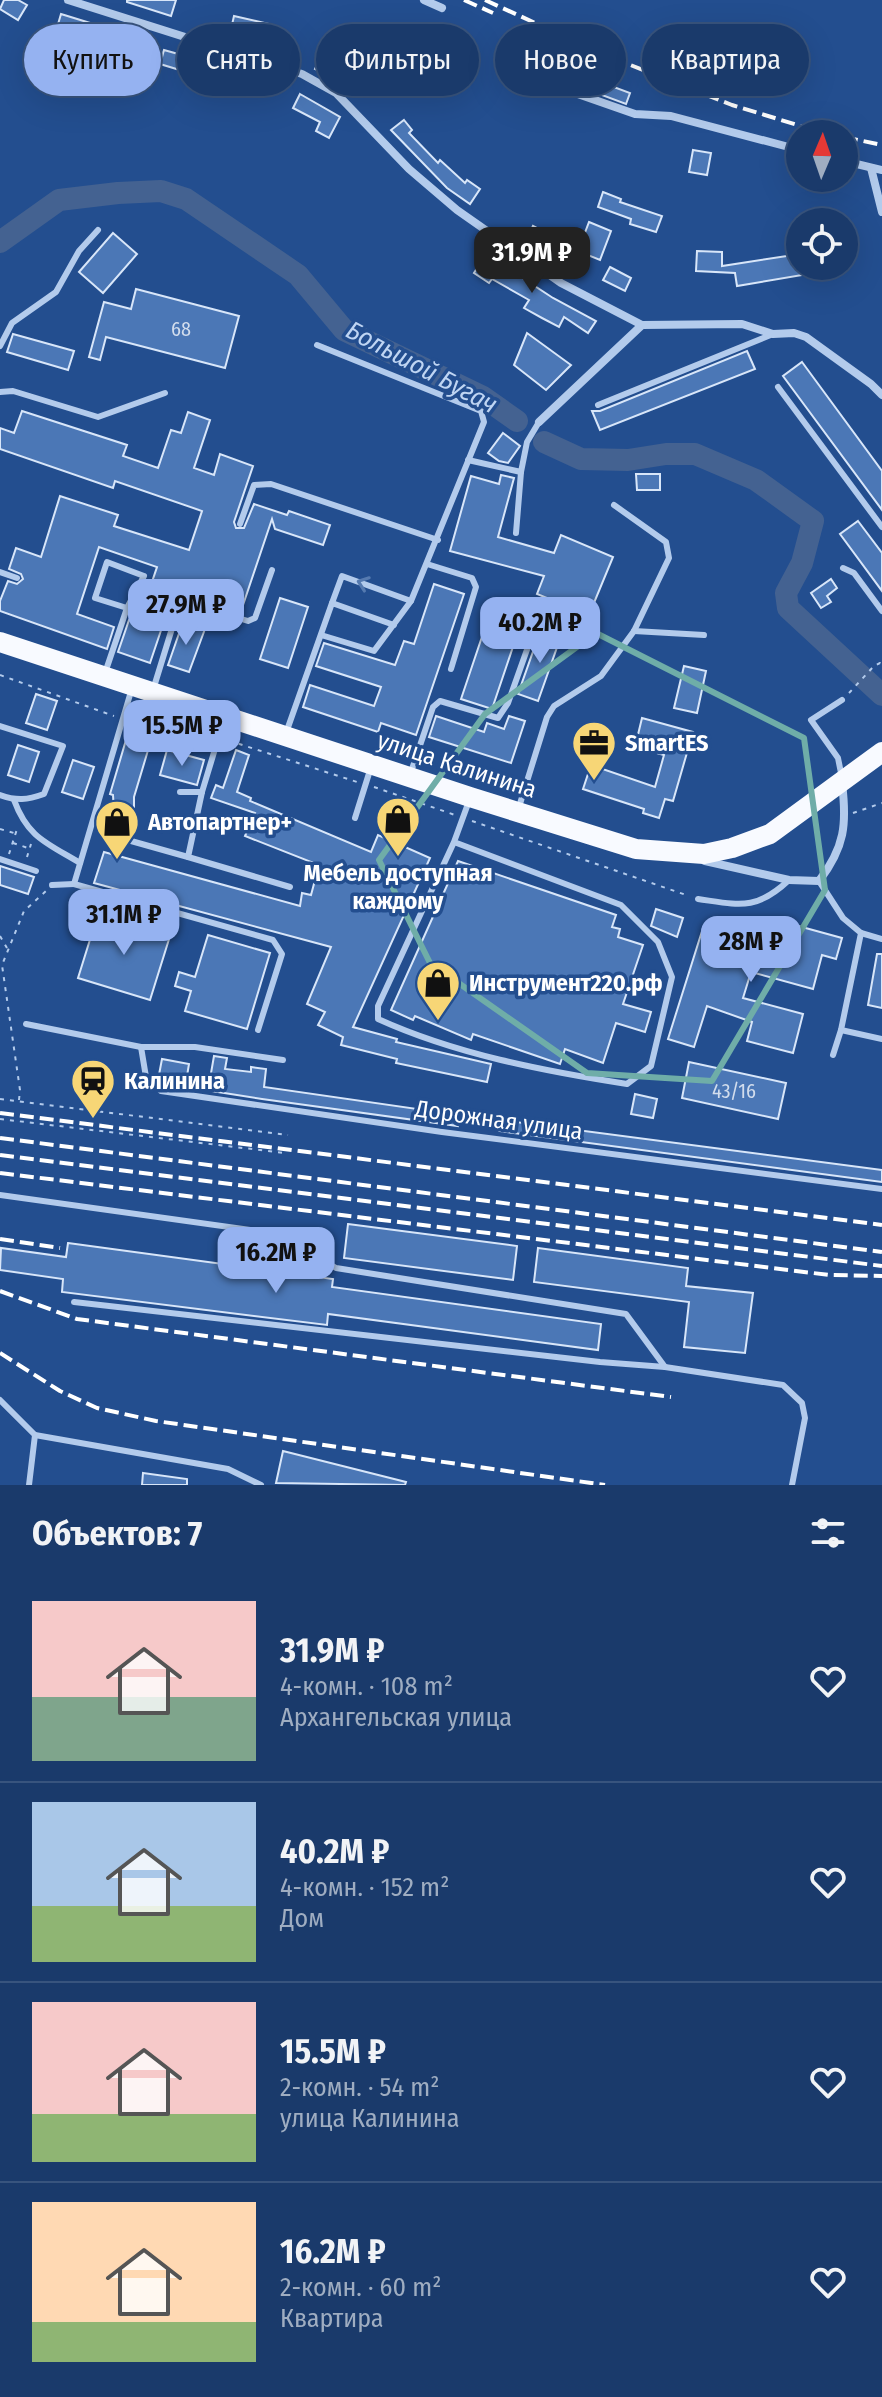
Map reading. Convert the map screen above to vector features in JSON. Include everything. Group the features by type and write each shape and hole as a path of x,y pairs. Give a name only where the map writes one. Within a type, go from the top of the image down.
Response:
{"main road":[{"name":"улица Калинина","path":"0,642 517,813 636,849 704,854 770,834 882,752"}],"street":[{"path":"68,0 302,74 325,85 358,113 409,169 457,210 561,283 642,325 742,324 773,334 794,333 806,337 882,395"},
{"path":"424,0 442,8"},
{"path":"583,96 635,114 671,116 786,146"},
{"path":"858,165 882,170"},
{"path":"871,168 882,212"},
{"path":"539,422 642,325"},
{"path":"677,854 789,880 819,881 836,859 846,815 842,783"}],"lane":[{"path":"0,346 12,323 56,292 79,251 98,230"},
{"path":"598,405 773,334"},
{"path":"317,345 481,411 484,422 411,601 394,625 374,651 321,635"},
{"path":"778,387 882,527"},
{"path":"0,392 13,391 98,417 165,393"},
{"path":"516,533 527,442 539,422"},
{"path":"468,460 521,472"},
{"path":"240,524 254,485 271,484 438,540"},
{"path":"517,813 547,717 554,706 601,676 634,631 669,558 666,542 614,505"},
{"path":"103,676 127,608 144,576 107,562 95,598 127,608"},
{"path":"427,564 472,578 476,587 451,669"},
{"path":"843,568 854,573 882,611"},
{"path":"153,693 178,609 189,603 248,621 255,618 272,570"},
{"path":"0,572 17,578"},
{"path":"285,736 342,576 411,601"},
{"path":"332,603 394,625"},
{"path":"634,631 704,635"},
{"path":"410,776 433,707 440,701 498,718 508,703 529,644"},
{"path":"74,884 132,686"},
{"path":"842,700 811,720 838,758 842,783"},
{"path":"0,726 63,746 44,794 27,800 0,795"},
{"path":"188,857 215,749"},
{"path":"355,818 372,763"},
{"path":"180,792 202,792"},
{"path":"454,842 621,905 658,942 672,977 651,1066 627,1084 555,1073 417,1036 378,1019 378,1006 454,842 470,797"},
{"path":"14,800 20,817 34,835 80,863"},
{"path":"124,839 290,887"},
{"path":"4,860 36,871"},
{"path":"698,899 734,904 756,903 771,897 789,880"},
{"path":"819,881 843,918 861,933 882,939"},
{"path":"52,885 74,884 273,940 282,954 258,1030"},
{"path":"833,1055 861,933"},
{"path":"26,1024 141,1047 195,1047 283,1060"},
{"path":"841,1030 882,1039"},
{"name":"Дорожная улица","path":"141,1047 146,1077 161,1091 442,1132 882,1189"},
{"path":"0,1195 279,1234 336,1268 626,1314 665,1367"},
{"path":"74,1302 665,1367 783,1385 802,1403 805,1418 792,1485"},
{"path":"0,1400 35,1435 228,1469 261,1485"},
{"path":"29,1485 35,1435"}],"path":[{"path":"849,693 874,666 882,664"},
{"path":"0,675 123,719"},
{"path":"126,707 276,756"},
{"path":"846,815 882,803"},
{"path":"4,860 13,843 20,817"},
{"path":"463,818 698,899"},
{"path":"0,829 16,834"},
{"path":"24,867 34,835"},
{"path":"13,843 30,849"},
{"path":"19,1101 2,965 24,911 52,885"},
{"path":"0,936 8,949"},
{"path":"0,1099 288,1135"},
{"path":"0,1119 285,1153"}],"highlighted area":[{"path":"596,633 804,738 825,890 712,1081 587,1073 430,963 379,860 485,714"}],"building":[{"path":"4,0 18,0 27,5 18,20 0,9"},
{"path":"127,0 176,0 171,16"},
{"path":"61,14 93,24 58,24"},
{"path":"234,16 269,24 232,24"},
{"path":"164,50 177,54 177,69 161,64"},
{"path":"626,92 630,93 626,104 604,96 626,96"},
{"path":"300,94 340,117 329,138 316,131 320,122 293,108"},
{"path":"404,120 412,130 409,133 438,163 440,160 465,183 467,180 480,189 470,204 447,188 391,130"},
{"path":"693,150 711,153 707,175 689,172"},
{"path":"603,192 621,199 620,202 662,216 656,232 630,224 631,219 598,207"},
{"path":"589,222 611,231 600,260 578,251"},
{"path":"533,226 548,234 547,237 576,250 569,264 526,241"},
{"path":"113,233 137,254 103,293 79,272"},
{"path":"697,251 722,252 722,266 786,256 786,278 737,286 735,273 696,271"},
{"path":"486,254 553,298 596,321 588,333 564,317 559,327 524,308 529,300 492,279 489,283 474,273"},
{"path":"610,267 631,278 625,291 603,280"},
{"path":"136,289 239,316 225,368 106,337 100,360 89,357 104,302 131,309"},
{"path":"527,333 571,365 546,390 514,365"},
{"path":"13,334 74,351 68,370 7,352"},
{"path":"747,351 755,369 600,430 592,411 600,411"},
{"path":"802,362 882,471 882,510 783,376"},
{"path":"22,411 127,445 123,456 158,468 171,430 181,433 188,412 210,420 194,468 214,475 220,454 253,466 234,522 236,528 244,528 254,504 287,515 289,511 330,525 323,545 275,529 272,519 242,608 176,586 150,663 118,652 129,620 138,623 157,567 99,547 77,614 114,627 107,649 0,611 0,601 8,581 17,584 23,579 21,574 9,569 16,548 41,557 60,496 118,515 114,526 189,550 202,511 115,481 113,488 0,449 0,428 14,433"},
{"path":"503,433 520,446 508,463 488,453"},
{"path":"636,474 660,474 660,490 637,490"},
{"path":"501,475 514,478 498,537 554,553 561,535 613,557 589,615 537,594 544,576 450,551 471,476 499,484"},
{"path":"858,521 882,553 882,591 840,534"},
{"path":"831,579 837,588 827,596 831,602 821,608 811,593"},
{"path":"434,584 464,594 416,735 381,723 378,732 303,707 310,685 374,706 381,687 316,666 324,643 395,665 404,641 414,644"},
{"path":"280,598 308,607 288,668 260,659"},
{"path":"488,619 519,629 492,709 461,699"},
{"path":"183,622 205,629 189,672 168,665"},
{"path":"541,629 561,636 538,701 518,694"},
{"path":"684,666 706,671 697,713 674,708"},
{"path":"36,694 57,701 47,730 26,723"},
{"path":"436,716 484,732 487,723 504,729 509,716 525,721 511,763 429,737"},
{"path":"642,718 693,732 673,801 665,799 659,818 643,813 644,809 583,789 591,765 655,787 664,755 635,747"},
{"path":"126,740 149,747 134,797 134,825 115,828 113,795 110,794"},
{"path":"18,745 39,752 29,782 8,775"},
{"path":"167,750 204,760 197,785 160,775"},
{"path":"236,750 249,755 237,792 251,798 250,801 371,852 378,835 430,858 353,1027 397,1039 396,1042 491,1064 487,1082 396,1063 397,1059 341,1045 343,1037 318,1025 325,1012 307,1004 331,947 94,883 104,852 300,906 302,893 311,895 319,865 245,836 255,813 211,798 216,785 223,788"},
{"path":"73,760 94,767 83,799 62,792"},
{"path":"458,861 616,915 612,927 620,929 618,937 643,945 623,1004 651,1012 645,1032 616,1023 603,1063 565,1049 560,1064 473,1034 471,1040 415,1016 413,1020 391,1010"},
{"path":"0,866 34,877 28,894 0,885"},
{"path":"656,909 683,918 677,937 651,926"},
{"path":"98,914 170,936 150,1000 78,978"},
{"path":"780,921 842,938 836,959 822,955 813,989 751,972 743,998 803,1014 793,1053 747,1041 752,1022 707,1006 694,1047 668,1039 703,928 729,937 727,944 769,958"},
{"path":"208,935 270,953 247,1029 185,1011 191,991 175,986 179,972 195,977"},
{"path":"877,954 882,954 882,1008 868,1005"},
{"path":"214,1056 227,1058 225,1069 251,1072 251,1067 266,1069 264,1087 459,1115 458,1126 262,1099 161,1083 158,1080 162,1059 189,1064 187,1076 210,1079"},
{"path":"689,1062 786,1083 778,1119 682,1098"},
{"path":"635,1094 657,1099 653,1118 631,1114"},
{"path":"500,1120 882,1170 882,1182 499,1131"},
{"path":"348,1224 517,1246 513,1280 344,1258"},
{"path":"68,1243 333,1279 332,1287 601,1324 598,1350 328,1314 327,1325 62,1292 63,1279 0,1270 1,1248 66,1257"},
{"path":"538,1248 688,1268 686,1286 753,1293 745,1353 684,1347 689,1302 534,1282"},
{"path":"283,1451 406,1482 405,1485 276,1483"},
{"path":"143,1473 187,1479 187,1485 142,1485"}],"waterway":[{"name":"Большой Бугач","path":"0,242 59,200 161,191 186,199 298,275 344,330 483,397 517,421"},
{"path":"544,442 581,459 628,460 666,454 695,454 756,480 813,521 802,563 786,593 788,608 882,695"}],"railway":[{"path":"464,0 493,13"},
{"path":"485,0 605,55 732,105 786,121"},
{"path":"858,140 882,145"},
{"path":"0,1113 882,1225"},
{"path":"0,1138 882,1252"},
{"path":"0,1155 882,1266"},
{"path":"0,1173 829,1275 882,1276"},
{"path":"0,1239 60,1248"},
{"path":"0,1291 77,1319 671,1397"},
{"path":"0,1353 60,1391 97,1408 156,1421 605,1485"}],"place":[{"name":"SmartES","path":"594,782"},
{"name":"Мебель доступная каждому","path":"398,858"},
{"name":"Автопартнер+","path":"117,861"},
{"name":"Инструмент220.рф","path":"438,1022"},
{"name":"Калинина","path":"93,1120"}]}
